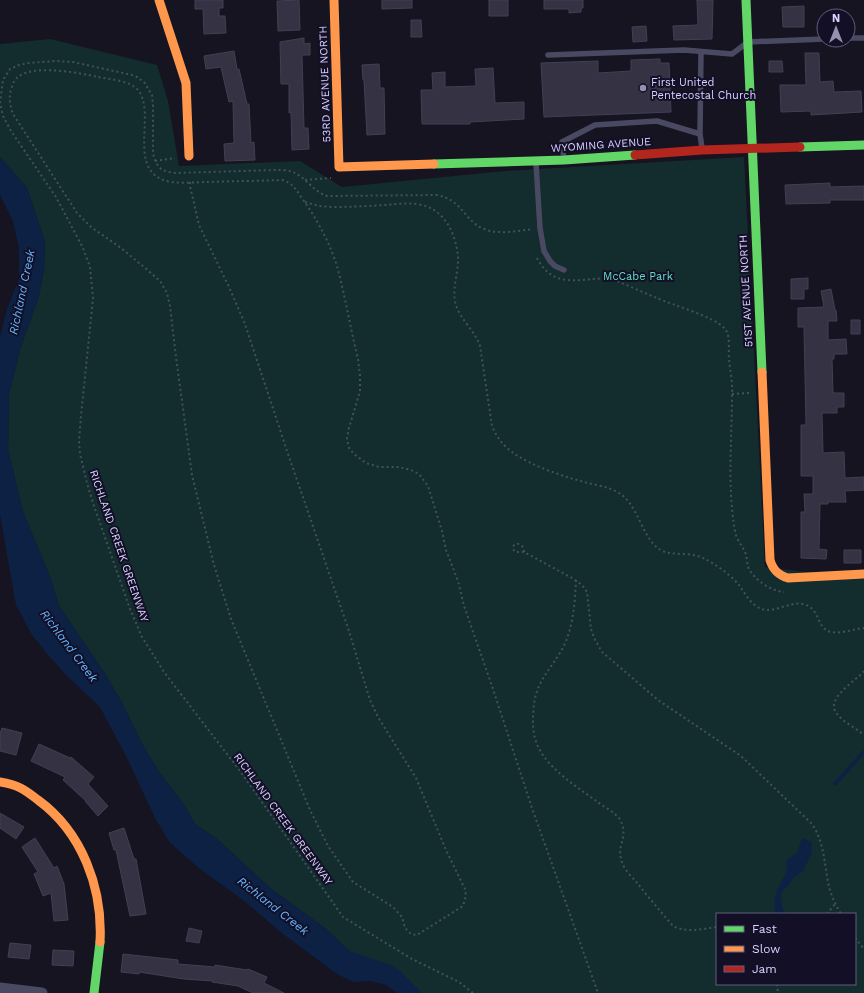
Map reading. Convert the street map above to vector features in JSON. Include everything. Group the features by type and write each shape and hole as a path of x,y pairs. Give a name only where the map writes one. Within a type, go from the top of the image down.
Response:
{"street":[{"path":"159,0 186,83 189,156"},
{"name":"53RD AVENUE NORTH","path":"334,0 339,167"},
{"name":"51ST AVENUE NORTH","path":"746,0 770,560 773,569 781,576 792,578 864,574"},
{"name":"WYOMING AVENUE","path":"339,167 564,160 702,150 752,150 864,145"},
{"path":"0,782 19,787 44,802 64,824 86,857 98,900 100,930 94,993"},
{"path":"0,988 42,993"}],"lane":[{"path":"548,55 684,50 732,54 748,42 816,39"},
{"path":"701,52 700,134 702,150"},
{"path":"564,160 562,142 595,125 657,121 700,134"},
{"path":"536,161 540,228 544,251 550,262 564,270"}],"path":[{"name":"RICHLAND CREEK GREENWAY","path":"155,161 153,154 153,100 147,86 138,77 65,61 24,64 10,69 5,76 0,98 3,116 11,131 56,197 83,248 90,267 94,298 79,447 87,483 130,609 142,637 156,661 240,771 343,917 408,957 459,982 473,993"},
{"path":"190,182 199,225 245,324 348,628 370,700 378,717 416,778 446,850 465,889 466,896 463,906 417,935 411,934 405,928 402,917 393,907 353,882 328,846 310,810 239,639 218,578 192,475 170,306 167,293 160,281 122,248 91,227 77,213 13,114 11,108 10,91 14,81 18,76 29,72 61,71 84,74 132,85 139,91 142,100 144,114 145,157 156,177 164,180 190,182 282,180 292,184 316,218 336,263 358,359 360,391 349,428 347,439 349,448 366,463 379,467 399,467 411,470 419,474 428,486 442,531 446,550 458,581 464,606 533,811 598,993"},
{"path":"189,156 155,161 161,169 171,173 284,170 295,173 320,193 331,196 428,194 444,196 452,200 476,225 485,229 505,232 531,229"},
{"path":"304,180 340,178 339,167"},
{"path":"304,202 319,206 331,207 415,204 431,208 444,218 450,228 457,255 458,272 455,295 456,304 476,336 480,346 492,426 510,451 530,463 563,476 610,489 621,494 627,500 651,540 659,549 670,553 690,554 704,558 733,579 752,603 760,608 770,610 790,604 801,604 809,606 815,611 821,626 827,631 835,632 864,628"},
{"path":"535,255 544,270 558,279 612,279 655,298 717,322 725,328 728,334 732,394 731,502 736,534 744,551 748,566 753,574 774,590 788,592"},
{"path":"732,394 752,393"},
{"path":"524,552 523,546 520,544 514,545 514,551 518,553 524,552 576,580 582,585 587,592 591,629 602,652 658,700 741,756 812,824 818,832 823,848 828,884 835,904 840,913"},
{"path":"576,580 575,597 568,633 562,650 539,683 536,692 534,704 535,737 540,751 552,766 595,801 617,816 623,826 624,835 621,859 626,870 673,926 681,930 716,927"},
{"path":"864,671 837,696 834,705 837,714 864,735"},
{"path":"827,913 835,904"},
{"path":"856,939 864,949"}],"green space":[{"name":"McCabe Park","path":"50,39 157,65 168,101 179,166 300,161 342,187 505,171 744,157 765,567 864,579 864,993 412,993 349,951 326,929 270,888 218,840 195,824 183,803 159,772 142,744 123,705 104,672 59,606 50,577 23,512 8,450 9,394 21,346 39,296 44,268 45,242 27,188 0,157 0,44"}],"water":[{"name":"Richland Creek","path":"0,157 27,188 45,242 44,268 39,296 21,346 9,394 8,450 23,512 50,577 59,606 104,672 123,705 142,744 159,772 183,803 195,824 218,840 270,888 326,929 349,951 391,965 400,971 422,993 397,993 386,985 370,981 353,982 337,974 283,934 243,900 200,869 170,843 155,818 127,758 100,707 66,675 49,656 32,635 16,605 0,515 0,337 7,309 19,279 19,248 13,221 0,195"},
{"path":"802,838 812,842 811,854 803,871 793,878 781,895 782,907 785,913 776,913 775,896 786,873 786,861 797,853"}],"building":[{"path":"195,0 223,0 223,8 219,8 219,16 225,16 226,33 204,34 203,9 195,9"},
{"path":"299,0 300,30 278,31 277,1"},
{"path":"382,0 412,0 412,8 382,9"},
{"path":"489,0 508,0 508,16 489,16"},
{"path":"544,0 583,0 583,8 581,8 581,12 569,13 569,9 544,9"},
{"path":"697,0 713,0 712,39 674,40 673,26 698,25"},
{"path":"804,6 804,27 783,27 782,7"},
{"path":"411,20 421,20 422,37 411,37"},
{"path":"646,26 647,41 633,42 632,27"},
{"path":"304,38 304,44 310,43 310,55 302,55 304,128 308,128 309,149 292,150 291,112 289,113 289,84 281,84 280,42"},
{"path":"234,51 237,69 239,69 247,104 249,104 251,143 254,142 255,160 225,161 224,144 234,143 233,101 229,102 221,67 206,69 204,56"},
{"path":"805,53 819,53 820,82 833,81 834,92 861,91 862,112 811,115 811,111 781,112 780,85 806,85"},
{"path":"660,59 660,63 669,63 671,112 544,117 541,63 598,61 598,73 631,71 631,60"},
{"path":"769,61 782,61 783,72 769,72"},
{"path":"379,64 380,88 384,88 385,134 367,135 362,65"},
{"path":"493,68 495,103 524,102 524,119 470,122 470,124 422,124 421,90 433,90 432,73 445,72 445,87 476,86 475,69"},
{"path":"830,183 830,187 864,186 864,200 830,200 830,203 786,204 785,185"},
{"path":"808,278 808,289 804,289 804,299 791,299 791,279"},
{"path":"831,289 837,321 828,321 828,340 846,339 847,354 834,354 834,359 832,359 833,393 844,393 844,407 837,407 837,413 822,413 823,453 844,452 845,478 864,477 864,490 845,491 846,502 828,502 828,504 820,504 819,549 827,550 826,559 801,558 801,512 805,512 804,494 813,494 813,476 801,476 801,425 806,425 804,327 798,327 798,308 824,307 821,291"},
{"path":"851,320 860,320 860,334 851,334"},
{"path":"844,550 861,550 861,563 844,563"},
{"path":"2,728 22,733 16,755 0,751 0,734"},
{"path":"39,744 70,758 71,757 94,777 88,784 108,806 98,816 86,801 63,780 65,777 31,761"},
{"path":"0,813 24,827 16,839 0,828"},
{"path":"124,828 134,859 136,859 146,914 130,916 116,850 114,850 109,833"},
{"path":"35,838 54,868 57,866 64,884 68,920 54,921 51,893 43,896 34,874 38,872 22,847"},
{"path":"189,928 202,931 199,943 186,941"},
{"path":"10,943 31,945 29,959 8,957"},
{"path":"53,950 74,951 73,966 52,965"},
{"path":"123,954 178,960 178,964 215,967 215,965 248,969 267,977 264,983 284,993 253,993 238,986 212,982 213,981 184,979 139,972 139,974 121,972"}],"waterway":[{"path":"835,784 864,752"}],"traffic: fast":[{"path":"746,0 762,372"},
{"path":"800,147 864,145"},
{"path":"434,164 564,160 635,155"},
{"path":"94,993 100,942"}],"traffic: slow":[{"path":"159,0 186,83 189,156"},
{"path":"334,0 339,167 434,164"},
{"path":"762,372 770,560 773,567 776,572 788,578 864,574"},
{"path":"0,782 20,788 38,800 67,828 78,845 87,863 98,902 100,942"}],"traffic: jam":[{"path":"635,155 702,150 800,147"}],"place":[{"name":"First United Pentecostal Church","path":"643,88"}]}
